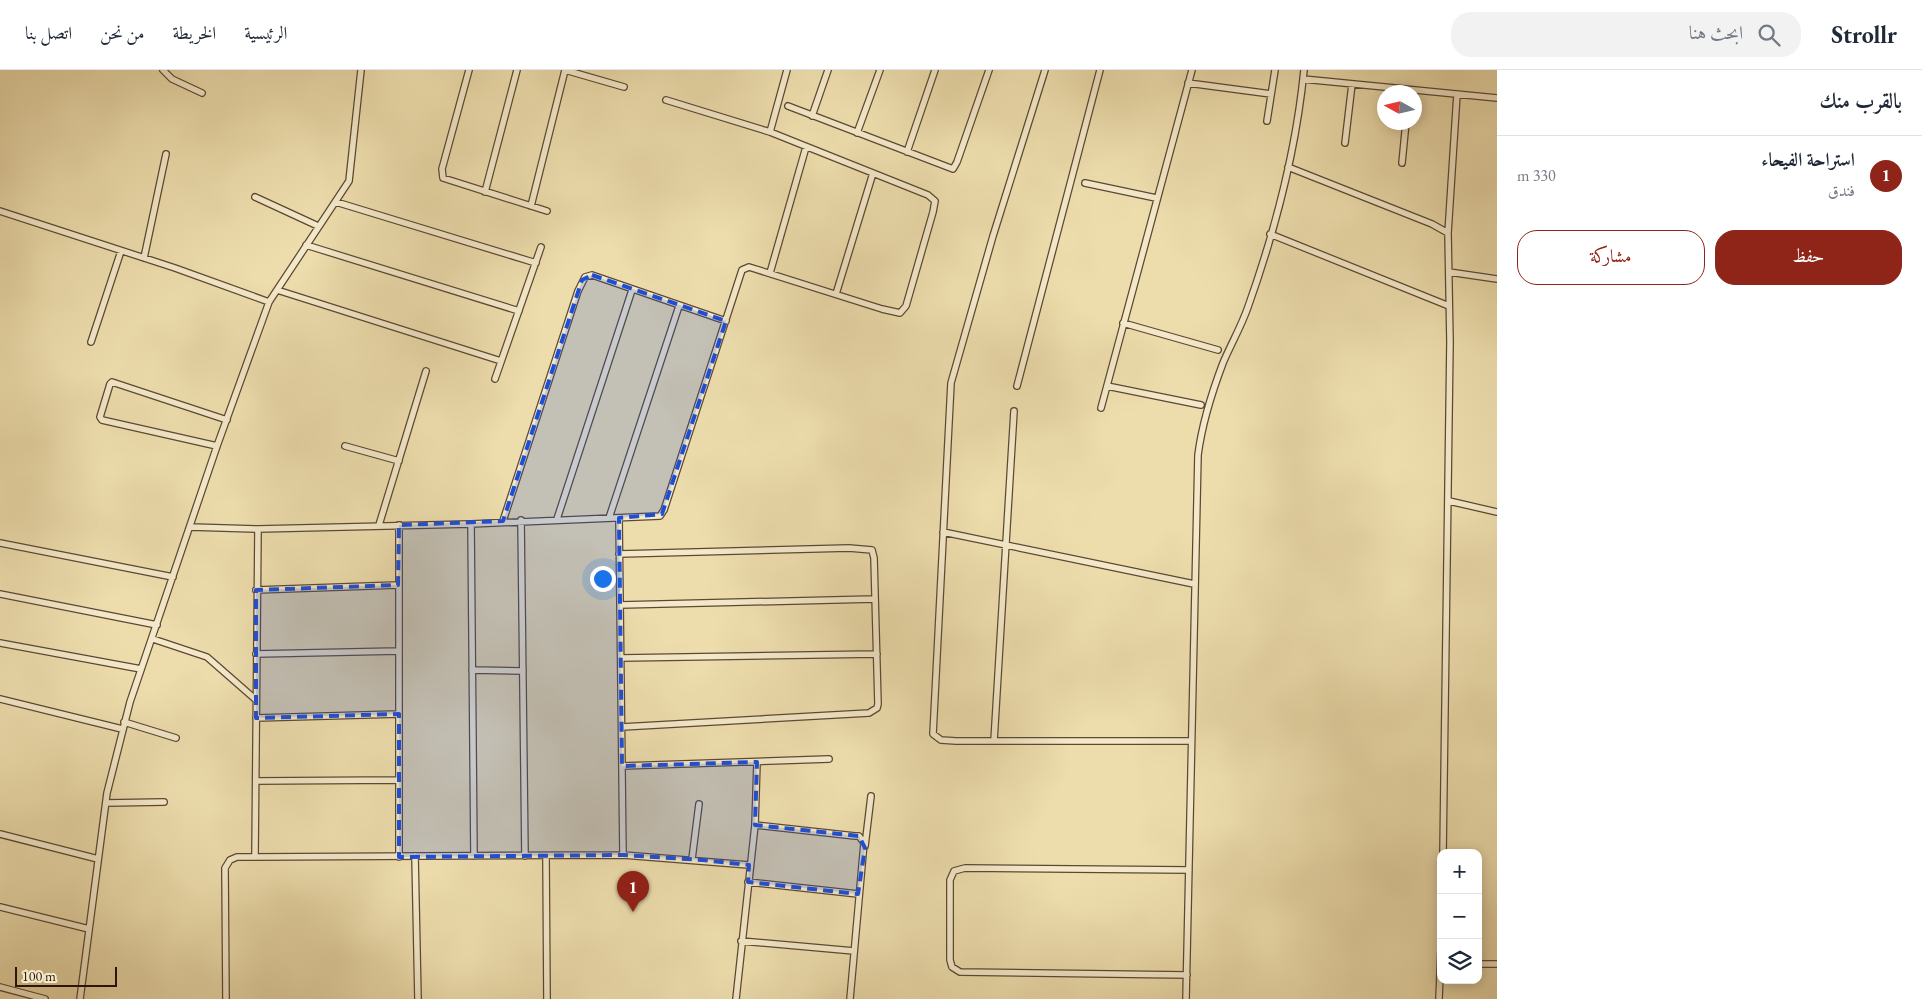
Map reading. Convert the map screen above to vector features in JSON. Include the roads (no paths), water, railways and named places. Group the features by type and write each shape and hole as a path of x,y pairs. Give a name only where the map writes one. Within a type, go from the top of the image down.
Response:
{"street":[{"path":"163,70 172,79 202,93"},
{"path":"80,999 106,803 124,722 217,446 269,302 318,226 336,202 352,174 361,70"},
{"path":"469,70 442,175 446,180 548,211"},
{"path":"484,192 517,70"},
{"path":"531,206 565,70 624,87"},
{"path":"770,132 788,70"},
{"path":"812,116 828,70"},
{"path":"857,133 880,70"},
{"path":"907,152 935,70"},
{"path":"788,106 953,169 988,70"},
{"path":"1045,70 992,236 952,383 933,734 941,740 1191,742"},
{"path":"1017,386 1100,70"},
{"path":"1101,408 1192,70"},
{"path":"1267,121 1275,70"},
{"path":"1186,999 1194,584 1197,476 1200,441 1223,364 1248,307 1270,234 1288,167 1304,70"},
{"path":"1303,79 1377,87"},
{"path":"1188,83 1271,94"},
{"path":"1345,143 1352,84"},
{"path":"1422,92 1497,98"},
{"path":"1443,849 1444,672 1449,502 1450,306 1448,233 1457,94"},
{"path":"190,527 258,529 656,517 662,514 742,270 749,267 896,313 903,311 906,306 934,202 928,195 770,132 666,100"},
{"path":"1402,163 1405,130"},
{"path":"770,273 806,147"},
{"path":"144,258 166,154"},
{"path":"1288,167 1432,224 1448,233"},
{"path":"836,294 873,172"},
{"path":"1085,183 1156,198"},
{"path":"255,197 318,226"},
{"path":"336,202 536,263"},
{"path":"0,211 144,258 269,302"},
{"path":"1270,234 1450,306"},
{"path":"306,245 518,311"},
{"path":"495,379 541,247"},
{"path":"91,342 121,251"},
{"path":"1449,272 1497,279"},
{"path":"503,521 582,280 592,275 726,321"},
{"path":"277,290 501,361"},
{"path":"557,519 632,290"},
{"path":"609,518 679,306"},
{"path":"1123,324 1218,350"},
{"path":"379,526 426,371"},
{"path":"217,446 101,420 110,384 112,382 227,420"},
{"path":"1107,386 1201,405"},
{"path":"994,741 1014,411"},
{"path":"345,446 399,461"},
{"path":"1449,502 1497,512"},
{"path":"619,518 623,855"},
{"path":"521,520 525,856"},
{"path":"471,524 474,856"},
{"path":"399,525 399,856"},
{"path":"255,856 258,529"},
{"path":"943,532 1194,584"},
{"path":"0,544 173,578"},
{"path":"620,554 868,548 874,554 878,704 877,708 869,713 622,727"},
{"path":"256,590 398,585"},
{"path":"0,594 157,625"},
{"path":"620,604 874,600"},
{"path":"153,639 207,657 255,699"},
{"path":"0,643 141,669"},
{"path":"256,654 399,652"},
{"path":"621,658 876,654"},
{"path":"472,670 523,671"},
{"path":"0,699 122,729"},
{"path":"256,718 399,714"},
{"path":"124,722 176,738"},
{"path":"622,766 829,759"},
{"path":"736,999 749,865 755,825 757,762"},
{"path":"256,781 399,780"},
{"path":"850,999 858,894 871,796"},
{"path":"106,803 164,802"},
{"path":"692,859 699,804"},
{"path":"755,825 855,836 862,838 865,848"},
{"path":"0,834 98,859"},
{"path":"226,999 225,868 230,860 236,857 623,855 749,865"},
{"path":"415,856 418,999"},
{"path":"546,856 547,999"},
{"path":"1187,975 960,972 952,967 950,960 950,880 954,870 965,868 1189,870"},
{"path":"748,882 858,894"},
{"path":"0,906 89,929"},
{"path":"742,941 854,951"},
{"path":"1482,964 1497,964"},
{"path":"1439,999 1440,984"},
{"path":"0,987 45,999"}],"place":[{"name":"استراحة الفيحاء","path":"633,912"}]}
